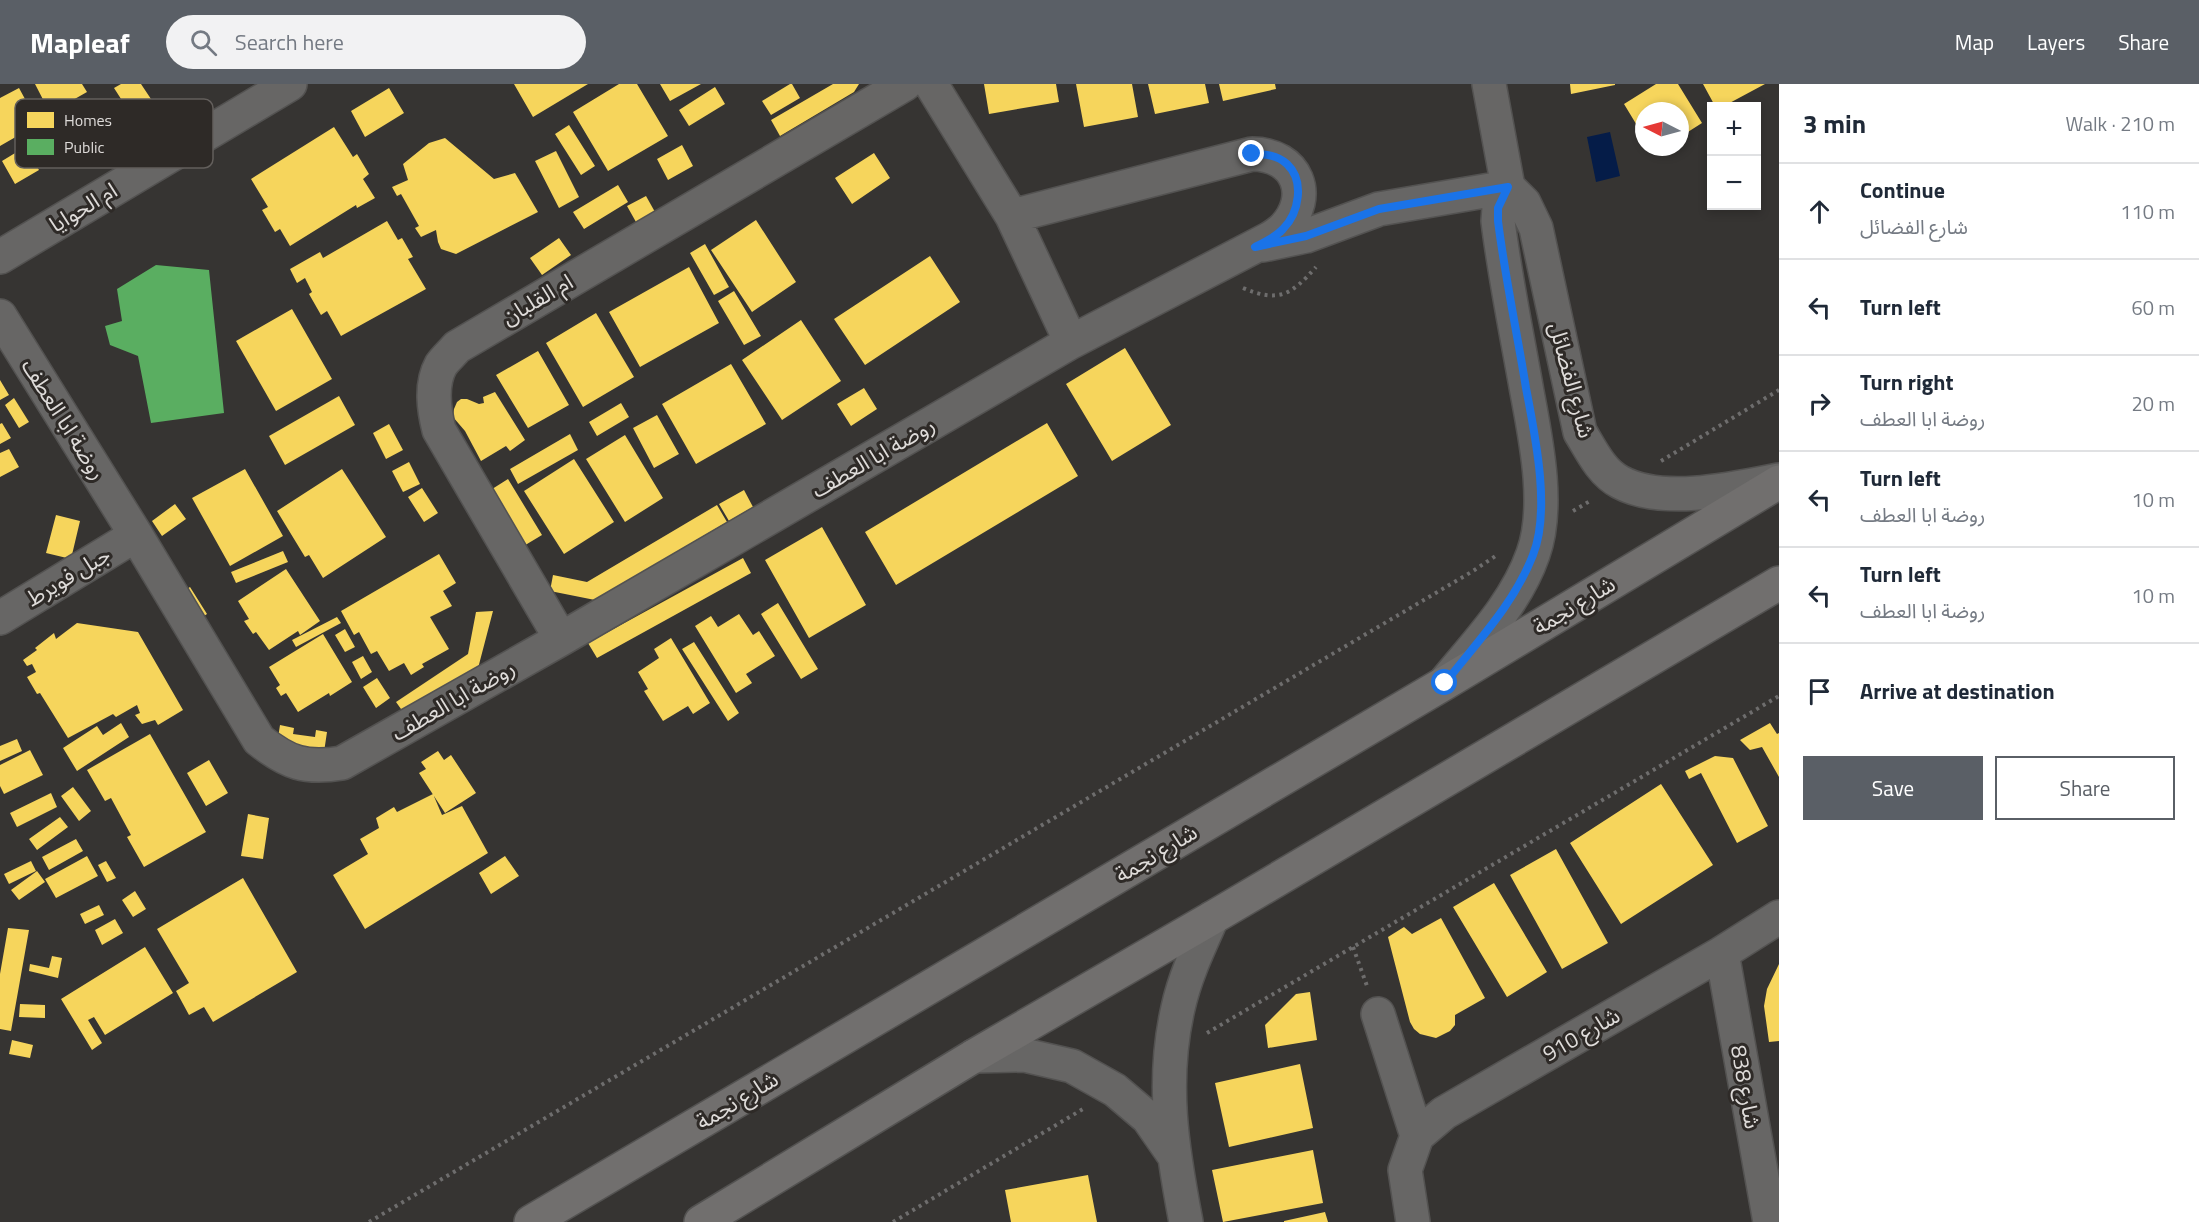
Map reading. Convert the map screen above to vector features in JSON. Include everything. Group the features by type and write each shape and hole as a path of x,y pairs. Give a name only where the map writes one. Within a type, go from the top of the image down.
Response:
{"main road":[{"name":"شارع نجمة","path":"531,1222 1445,683 1779,481"},
{"path":"701,1222 974,1056 1779,583"}],"street":[{"name":"ام الحوايا","path":"213,130 290,84"},
{"name":"ام القلبان","path":"561,639 439,430 433,408 435,386 441,366 456,347 905,84"},
{"path":"931,84 1012,216 1071,342"},
{"name":"شارع الفضائل","path":"1489,84 1508,187 1524,203 1536,228 1580,432 1597,461 1620,482 1649,491 1684,493 1724,491 1779,481"},
{"name":"روضة ابا العطف","path":"0,316 136,535 259,740 280,757 301,764 321,767 342,763 561,639 1071,342 1255,247 1284,229 1293,215 1299,196 1296,178 1289,165 1268,154 1252,154 1012,216"},
{"name":"ام الحوايا","path":"0,257 149,168"},
{"path":"1255,247 1306,236 1379,209 1508,187"},
{"name":"شارع الفضائل","path":"1445,683 1500,614 1519,586 1534,552 1538,527 1541,497 1538,451 1498,221 1498,208 1508,187"},
{"name":"جبل فويرط","path":"0,618 136,535"},
{"name":"شارع 910","path":"1413,1222 1405,1170 1418,1137 1444,1113 1722,953 1779,917"},
{"path":"1186,1222 1173,1154 1168,1104 1170,1054 1181,996 1192,962 1212,918"},
{"name":"شارع 838","path":"1722,953 1770,1222"},
{"path":"1378,1014 1418,1137"},
{"path":"974,1056 1024,1055 1071,1066 1115,1090 1148,1119 1173,1154"}],"path":[{"path":"369,1222 1473,571 1538,527 1562,518 1620,482 1638,475 1779,390"},
{"path":"1170,1054 1779,696"},
{"path":"1353,947 1378,1014"},
{"path":"893,1222 1115,1090"}],"water":[{"path":"1610,132 1620,176 1596,182 1587,137"}],"building: Homes":[{"path":"35,84 82,84 87,92 75,99 43,99"},
{"path":"121,84 141,84 151,99 121,99 114,88"},
{"path":"514,84 588,84 533,117"},
{"path":"619,84 637,84 668,136 608,171 573,112"},
{"path":"660,84 701,84 670,101"},
{"path":"790,84 800,98 771,115 762,101"},
{"path":"833,84 859,84 854,92 780,136 771,120"},
{"path":"984,84 1056,84 1059,102 989,114"},
{"path":"1076,84 1132,84 1138,117 1084,127"},
{"path":"1148,84 1205,84 1209,103 1155,114"},
{"path":"1219,84 1275,84 1276,89 1223,101"},
{"path":"1570,84 1615,84 1615,85 1571,94"},
{"path":"1656,84 1678,84 1702,123 1689,131 1689,102 1635,102 1635,122 1624,104"},
{"path":"1703,84 1765,84 1731,102 1713,102"},
{"path":"715,87 725,104 689,126 679,110"},
{"path":"19,88 25,99 15,99 15,137 0,146 0,98"},
{"path":"389,88 404,113 365,137 351,111"},
{"path":"569,125 595,166 581,175 555,134"},
{"path":"334,127 353,157 357,154 369,174 363,179 375,198 357,208 356,205 290,246 280,229 275,232 262,210 268,207 251,179"},
{"path":"445,138 494,179 515,173 538,212 456,254 441,249 436,230 421,237 415,228 419,226 401,194 397,196 392,187 408,180 403,164 429,143"},
{"path":"682,145 693,166 668,180 657,159"},
{"path":"556,151 579,197 559,208 535,161"},
{"path":"15,153 15,168 38,168 39,170 15,184 2,161"},
{"path":"874,153 890,178 852,204 835,178"},
{"path":"618,185 628,202 584,229 573,212"},
{"path":"646,196 655,212 636,222 627,206"},
{"path":"756,220 796,282 752,312 711,250"},
{"path":"387,221 398,240 402,238 413,257 408,259 426,289 341,336 327,311 321,315 309,294 312,292 305,278 297,283 290,269 320,252 323,258"},
{"path":"559,238 571,255 542,275 530,258"},
{"path":"705,244 729,287 714,295 690,253"},
{"path":"930,256 960,302 865,365 834,319"},
{"path":"689,267 719,323 640,367 609,312"},
{"path":"734,291 761,336 744,345 718,301"},
{"path":"292,309 332,379 276,411 236,341"},
{"path":"596,313 634,377 583,407 546,343"},
{"path":"801,320 841,381 782,420 742,360"},
{"path":"1125,348 1171,425 1112,461 1066,384"},
{"path":"538,351 569,405 528,428 496,375"},
{"path":"731,364 766,424 696,464 662,404"},
{"path":"0,380 9,395 0,400"},
{"path":"864,388 877,409 851,426 837,404"},
{"path":"495,392 525,440 510,451 506,446 481,461 465,431 453,417 454,409 461,399 479,404 484,403 483,397"},
{"path":"339,396 355,425 285,465 269,436"},
{"path":"14,398 29,422 19,428 5,405"},
{"path":"621,403 629,417 597,436 589,422"},
{"path":"657,415 679,454 654,468 633,428"},
{"path":"2,423 11,438 0,444 0,424"},
{"path":"1047,423 1078,476 896,585 865,532"},
{"path":"389,424 403,450 386,459 373,433"},
{"path":"570,434 578,450 518,484 510,469"},
{"path":"625,435 663,498 625,522 586,459"},
{"path":"9,449 19,467 0,477 0,453"},
{"path":"574,459 614,522 564,554 524,491"},
{"path":"409,462 420,484 403,492 392,471"},
{"path":"245,469 283,536 230,566 192,498"},
{"path":"342,469 386,537 323,578 309,555 305,557 277,511"},
{"path":"508,479 542,535 522,547 489,491"},
{"path":"422,488 438,513 424,522 408,497"},
{"path":"744,490 753,507 729,521 719,504"},
{"path":"175,504 186,519 162,536 152,521"},
{"path":"717,505 727,522 595,600 550,591 553,575 587,582"},
{"path":"56,515 80,521 71,559 46,553"},
{"path":"822,527 866,605 809,638 765,560"},
{"path":"283,551 288,562 236,583 231,572"},
{"path":"439,554 456,583 443,591 452,606 430,617 449,649 422,664 424,667 411,675 404,663 389,671 377,651 371,654 359,632 354,635 341,611"},
{"path":"743,558 751,573 597,658 588,643"},
{"path":"286,569 320,621 300,635 298,631 269,650 256,632 253,634 244,621 249,619 238,601"},
{"path":"190,587 207,614 193,623 176,596"},
{"path":"778,603 818,669 801,679 761,614"},
{"path":"493,611 476,676 406,716 396,702 468,654 476,612"},
{"path":"739,614 753,635 759,631 775,656 746,674 752,683 736,693 695,626 711,616 718,627"},
{"path":"337,617 341,623 296,647 292,640"},
{"path":"77,623 138,632 183,710 158,725 155,720 142,724 135,715 140,713 137,705 116,717 113,714 68,738 40,693 37,694 27,677 36,672 32,664 27,666 23,660 54,633 56,639"},
{"path":"345,629 355,647 345,652 335,635"},
{"path":"323,634 352,682 298,712 286,693 281,696 276,688 280,685 269,667"},
{"path":"671,638 710,703 693,714 688,706 663,721 644,691 648,689 638,672 659,658 654,649"},
{"path":"694,642 739,713 728,721 682,649"},
{"path":"363,656 372,672 361,679 352,662"},
{"path":"377,678 390,698 376,708 363,687"},
{"path":"121,723 129,737 77,771 63,748 97,726 103,735"},
{"path":"1770,723 1777,734 1779,733 1779,777 1762,747 1750,750 1740,740"},
{"path":"280,725 294,728 293,734 315,737 316,730 327,732 323,759 276,751"},
{"path":"150,734 206,832 144,867 127,837 131,835 111,798 105,801 87,770"},
{"path":"17,739 22,751 0,761 0,746"},
{"path":"30,750 43,775 4,794 0,786 0,765"},
{"path":"438,751 444,760 451,755 476,793 445,813 419,773 426,769 421,762"},
{"path":"1715,756 1733,758 1768,826 1737,843 1701,773 1689,779 1685,771"},
{"path":"209,760 228,793 206,806 187,773"},
{"path":"1661,784 1713,865 1621,924 1570,843"},
{"path":"73,787 91,811 79,821 61,796"},
{"path":"51,793 57,807 17,827 10,813"},
{"path":"433,794 442,815 462,806 488,853 365,929 333,875 368,854 360,839 379,828 376,818 394,807 397,812"},
{"path":"248,814 269,818 263,859 241,856"},
{"path":"60,817 68,827 37,850 29,839"},
{"path":"76,839 83,851 49,870 42,857"},
{"path":"1556,849 1608,943 1562,969 1510,875"},
{"path":"87,856 98,876 56,898 45,879"},
{"path":"505,856 519,876 491,894 479,873"},
{"path":"31,861 36,871 9,884 4,874"},
{"path":"106,861 116,878 107,882 98,865"},
{"path":"37,871 45,882 19,900 11,890"},
{"path":"243,878 297,972 213,1022 204,1007 189,1015 176,991 189,983 157,929"},
{"path":"1494,883 1547,972 1507,997 1453,907"},
{"path":"135,891 146,909 133,917 122,900"},
{"path":"99,905 104,915 85,924 80,914"},
{"path":"1441,918 1485,998 1455,1015 1455,1025 1450,1031 1436,1038 1420,1034 1410,1022 1388,937 1404,927 1412,934"},
{"path":"115,919 123,933 102,945 95,930"},
{"path":"8,928 29,930 11,1031 0,1029 0,974"},
{"path":"145,947 173,993 105,1035 94,1017 88,1020 102,1043 92,1050 61,999"},
{"path":"52,956 62,958 58,978 29,971 30,964 49,968"},
{"path":"1779,964 1779,1041 1769,1042 1764,1006 1767,989"},
{"path":"1310,992 1317,1040 1268,1048 1265,1025 1296,994"},
{"path":"20,1004 45,1005 45,1018 19,1017"},
{"path":"12,1040 33,1045 30,1058 9,1054"},
{"path":"1300,1064 1313,1128 1229,1147 1215,1083"},
{"path":"1313,1150 1323,1203 1223,1222 1212,1170"},
{"path":"1088,1175 1097,1222 1011,1222 1005,1190"},
{"path":"1325,1212 1328,1222 1284,1222 1284,1221"}],"building: Public":[{"path":"156,265 209,270 224,413 151,423 138,356 110,345 105,326 122,321 117,289"}],"route":[{"path":"1252,154 1268,154 1289,165 1296,178 1299,196 1293,215 1284,229 1255,247 1306,236 1379,209 1508,187 1498,208 1499,234 1538,451 1541,497 1538,527 1534,552 1519,586 1500,614 1445,683"}]}
